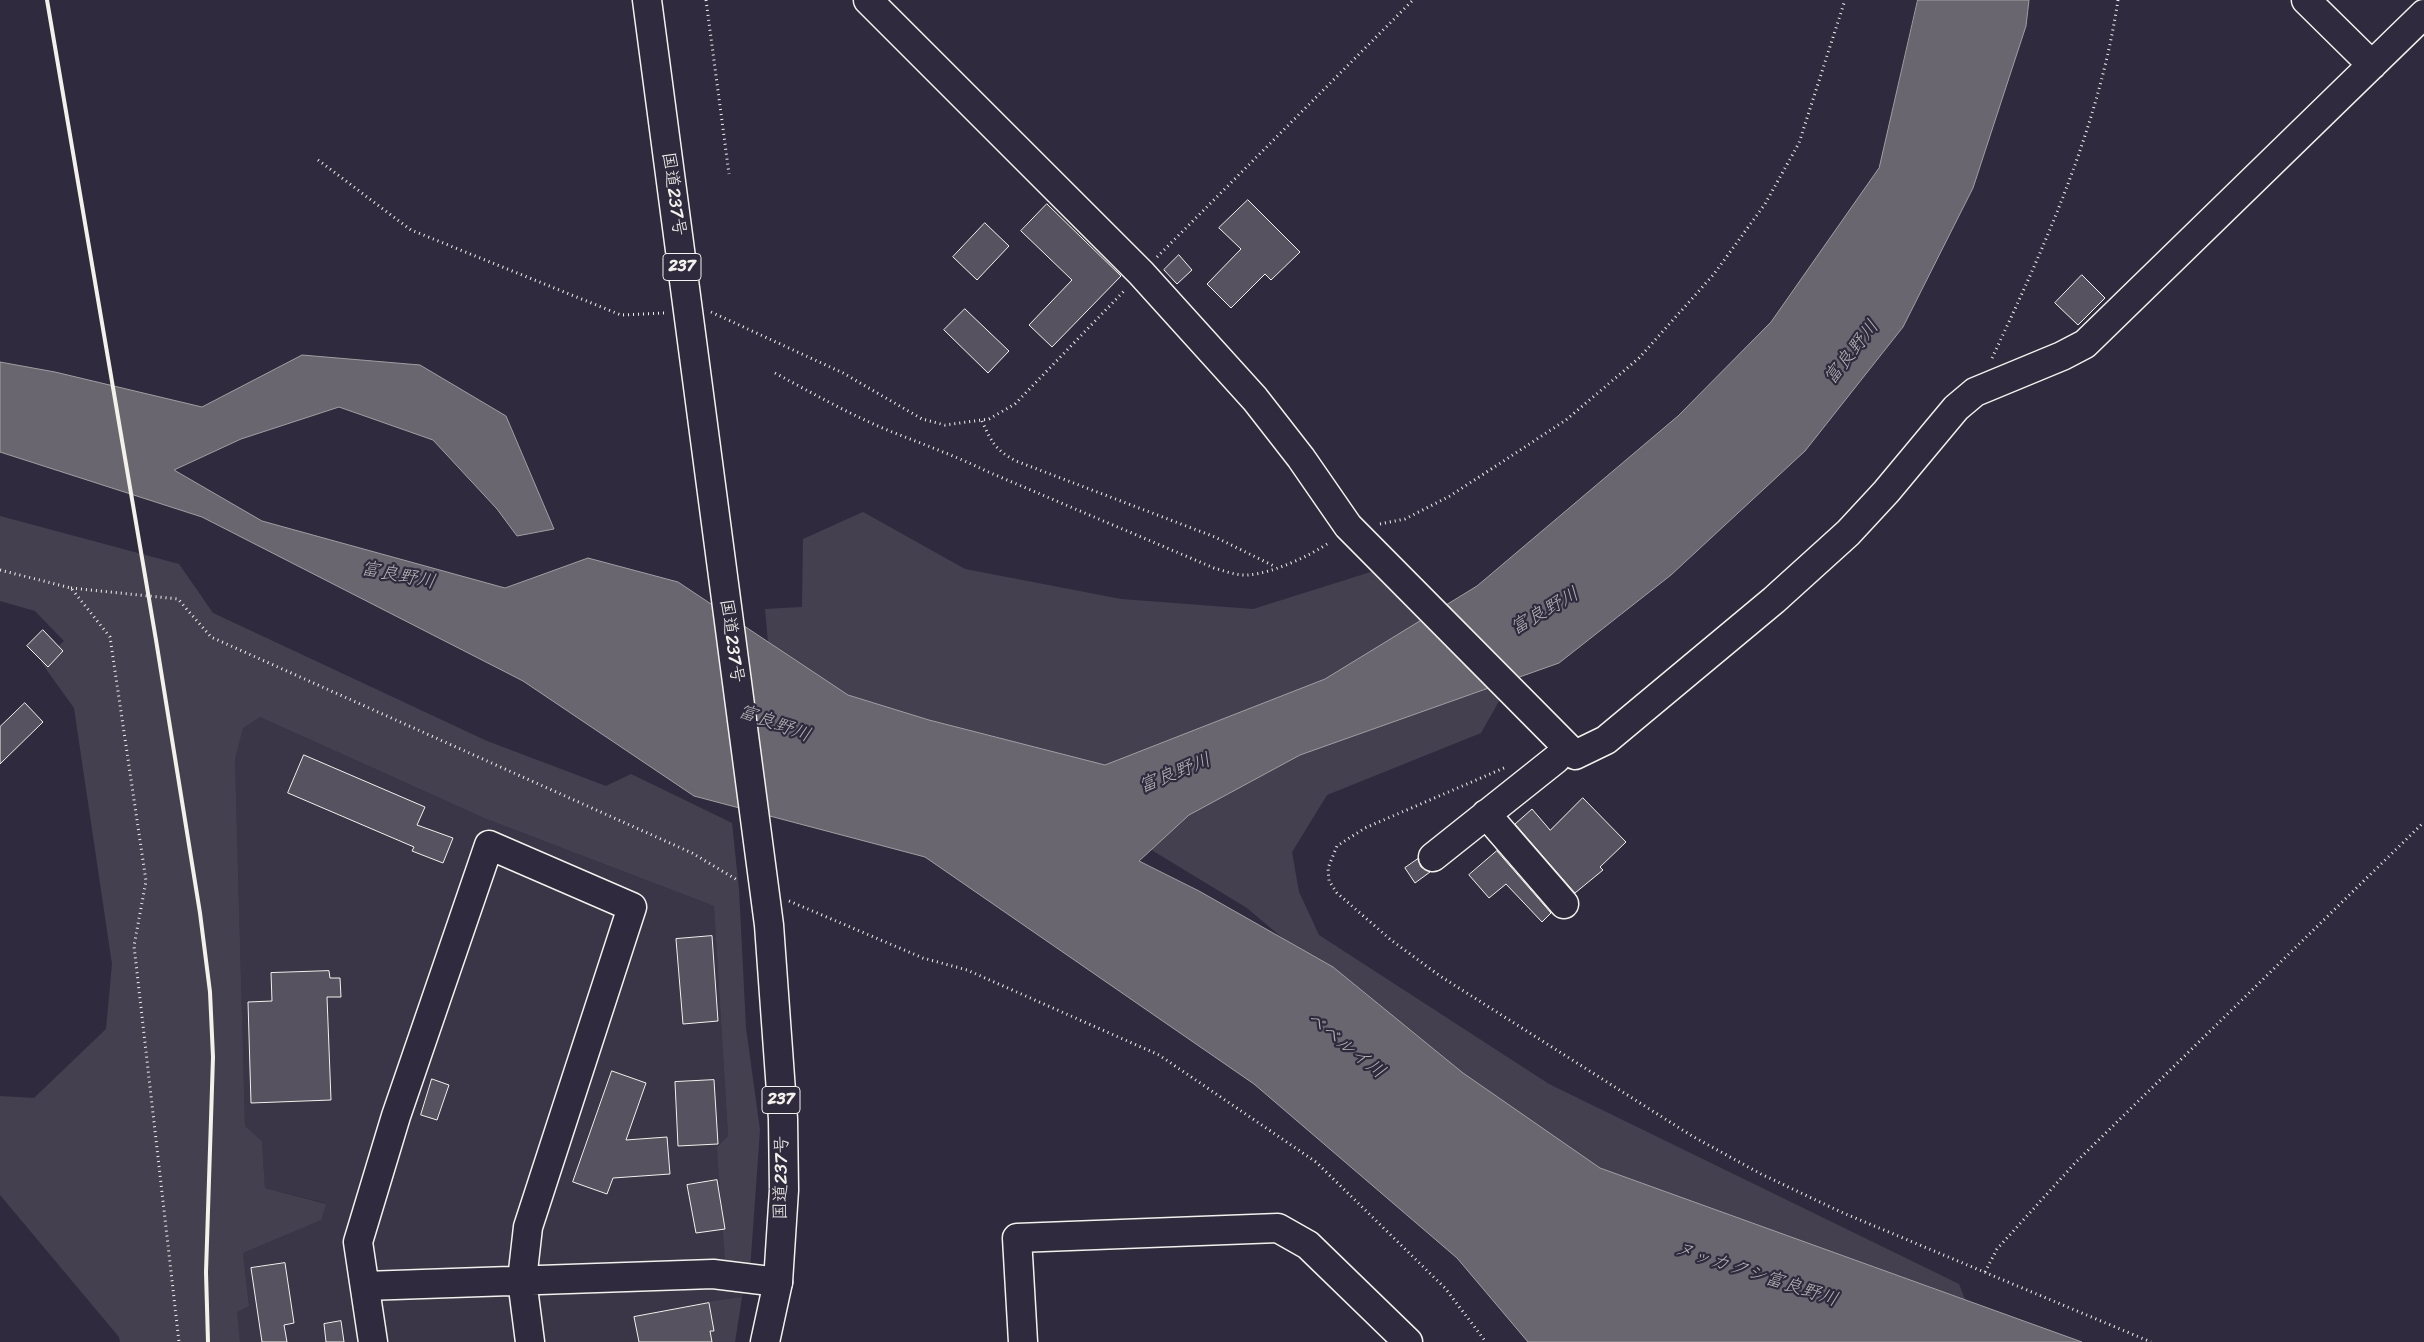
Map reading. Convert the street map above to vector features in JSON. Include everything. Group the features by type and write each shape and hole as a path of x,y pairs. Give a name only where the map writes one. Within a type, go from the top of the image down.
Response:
{"main road":[{"name":"国道237号","path":"647,0 769,925 783,1118 784,1190 778,1282 765,1342"},
{"path":"868,0 1141,273 1255,399 1301,458 1353,532 1558,750 1575,754 1592,748 1606,740 1774,600 1848,533 1886,492 1956,408 1975,392 2062,356 2085,344 2424,14"},
{"path":"2306,0 2372,65"},
{"path":"1433,857 1486,814 1558,750"},
{"path":"1486,814 1564,904"},
{"path":"372,1342 366,1286 358,1242 396,1116 489,845 632,907 528,1227 522,1280 530,1342"},
{"path":"1023,1342 1017,1238 1278,1228 1308,1245 1408,1342"},
{"path":"366,1286 713,1274 778,1282"}],"path":[{"path":"706,0 729,174"},
{"path":"318,160 411,230 586,302 621,315 688,311 715,312 843,373 922,419 945,425 989,419 1015,404 1141,273 1413,0"},
{"path":"775,373 828,402 881,427 955,456 1214,568 1247,575 1276,567 1312,553 1353,532 1405,518 1450,496 1566,420 1639,358 1714,274 1765,204 1800,143 1845,0"},
{"path":"1975,392 2021,297 2066,192 2099,93 2118,0"},
{"path":"982,420 992,443 1001,453 1016,461 1215,537 1276,567"},
{"path":"0,570 71,588 178,600 211,637 692,853 744,883"},
{"path":"71,588 110,637 119,685 146,881 134,946 179,1342"},
{"path":"1506,767 1366,828 1337,846 1328,868 1329,881 1337,893 1391,940 1440,976 1692,1136 1761,1174 1841,1212 2151,1342"},
{"path":"1985,1272 1997,1249 2075,1163 2424,822"},
{"path":"781,898 923,958 966,970 1159,1055 1316,1162 1445,1288 1486,1342"}],"shaded area":[{"path":"863,512 965,569 1121,599 1253,609 1390,566 1516,671 1481,733 1327,795 1292,852 1299,892 1319,935 1549,1084 1959,1284 1970,1312 1647,1218 1474,1100 1247,908 1145,846 797,674 768,642 765,609 802,607 803,539"},
{"path":"0,516 179,564 213,613 487,741 606,786 631,774 732,823 739,890 746,1028 760,1130 750,1270 726,1274 717,1147 728,1136 714,906 484,818 260,717 243,728 235,759 245,1126 262,1141 265,1188 326,1204 321,1220 243,1253 249,1306 237,1312 240,1342 120,1342 119,1337 0,1195 0,1096 34,1098 106,1029 112,964 74,708 41,662 64,641 35,611 0,601"},
{"path":"260,717 484,818 714,906 728,1136 717,1147 750,1270 742,1297 705,1302 706,1342 240,1342 236,1312 249,1306 243,1253 320,1220 325,1203 265,1188 262,1141 245,1126 235,759 243,727"},
{"path":"742,1297 735,1342 706,1342 705,1302"}],"water":[{"path":"1918,0 2029,0 2026,26 1973,188 1903,327 1805,451 1671,575 1559,663 1300,755 1189,815 1139,861 1199,891 1333,967 1463,1073 1600,1168 2082,1342 1528,1342 1457,1258 1254,1084 925,857 694,796 523,681 202,517 0,452 0,362 55,372 202,407 302,355 420,365 506,416 554,529 517,536 497,509 433,440 339,407 241,439 174,470 262,521 505,588 588,558 678,582 848,695 929,720 1105,765 1325,679 1477,586 1678,416 1771,322 1879,168"}],"building":[{"path":"1248,200 1300,252 1271,280 1265,274 1231,308 1207,284 1241,249 1219,228"},
{"path":"1047,204 1121,276 1052,347 1029,325 1072,280 1021,231"},
{"path":"985,223 1009,246 977,280 953,257"},
{"path":"1179,255 1192,270 1177,284 1164,270"},
{"path":"2082,275 2105,298 2078,325 2055,303"},
{"path":"965,309 1009,351 988,373 944,330"},
{"path":"43,630 63,651 48,667 27,646"},
{"path":"25,703 43,722 0,764 0,727"},
{"path":"304,755 425,807 417,825 453,838 443,863 412,851 414,847 288,793"},
{"path":"1583,798 1626,842 1600,867 1603,870 1575,893 1515,824 1532,809 1550,830"},
{"path":"1497,851 1551,913 1542,922 1506,884 1489,898 1469,875"},
{"path":"1418,859 1421,867 1430,872 1415,883 1405,868"},
{"path":"712,936 718,1021 683,1024 676,939"},
{"path":"329,971 330,978 340,978 341,997 327,997 331,1100 251,1103 248,1002 272,1001 271,973"},
{"path":"612,1071 646,1083 626,1140 667,1137 670,1174 613,1178 607,1194 573,1182"},
{"path":"432,1079 449,1085 437,1120 421,1115"},
{"path":"714,1080 718,1144 678,1146 675,1082"},
{"path":"717,1180 725,1229 696,1233 687,1185"},
{"path":"285,1263 294,1323 284,1325 287,1342 262,1342 251,1268"},
{"path":"709,1303 714,1331 710,1331 712,1342 639,1342 634,1317"},
{"path":"341,1321 344,1342 326,1342 324,1324"}],"railway":[{"path":"47,0 156,640 200,913 210,992 213,1057 206,1272 208,1342"}],"water label":[{"name":"富良野川","path":"1852,353"},
{"name":"富良野川","path":"398,576"},
{"name":"富良野川","path":"1545,612"},
{"name":"富良野川","path":"774,724"},
{"name":"富良野川","path":"1175,774"},
{"name":"ベベルイ川","path":"1345,1046"},
{"name":"ヌッカクシ富良野川","path":"1756,1275"}]}
